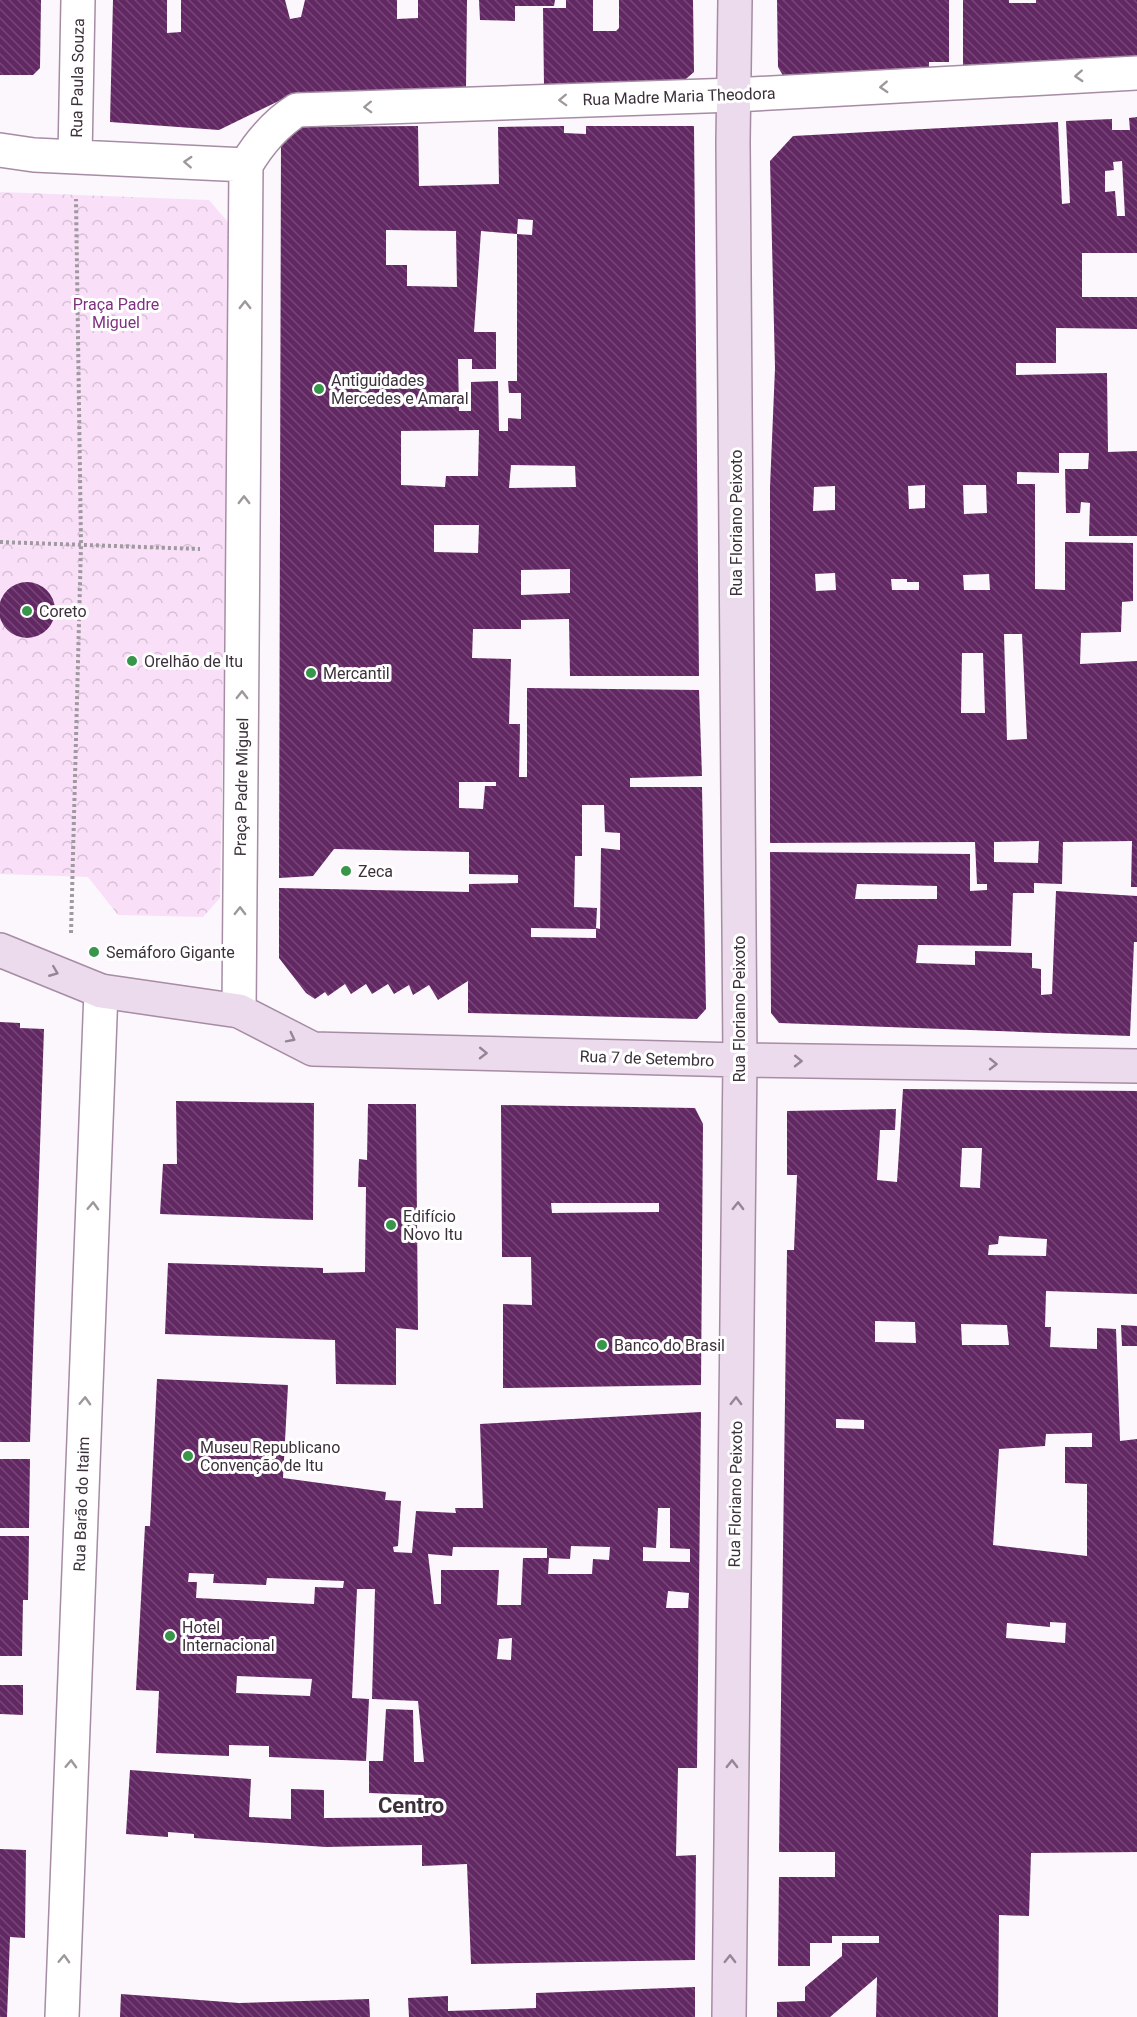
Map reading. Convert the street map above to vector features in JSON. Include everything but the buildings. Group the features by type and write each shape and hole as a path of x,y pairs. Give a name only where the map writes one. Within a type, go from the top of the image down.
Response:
{"main road":[{"name":"Rua Floriano Peixoto","path":"729,2017 740,1060 735,0"},
{"path":"0,950 101,991 238,1011"},
{"name":"Rua 7 de Setembro","path":"238,1011 313,1049 740,1060 1137,1066"}],"street":[{"name":"Rua Paula Souza","path":"75,157 78,0"},
{"name":"Rua Madre Maria Theodora","path":"246,165 259,144 284,118 297,110 734,95 1137,73"},
{"path":"0,150 75,157 246,165"},
{"name":"Praça Padre Miguel","path":"238,1011 246,165"},
{"name":"Rua Barão do Itaim","path":"62,2017 101,991"}],"path":[{"path":"54,972 71,935 81,545 75,157"},
{"path":"0,542 243,551"}],"green space":[{"name":"Praça Padre Miguel","path":"0,192 209,200 233,228 220,898 203,917 118,915 88,877 0,874"}],"place":[{"name":"Antiguidades Mercedes e Amaral","path":"319,389"},
{"name":"Coreto","path":"27,611"},
{"name":"Orelhão de Itu","path":"132,661"},
{"name":"Mercantil","path":"311,673"},
{"name":"Zeca","path":"346,871"},
{"name":"Semáforo Gigante","path":"94,952"},
{"name":"Edifício Novo Itu","path":"391,1225"},
{"name":"Banco do Brasil","path":"602,1345"},
{"name":"Museu Republicano Convenção de Itu","path":"188,1456"},
{"name":"Hotel Internacional","path":"170,1636"}],"district":[{"name":"Centro","path":"411,1805"}]}
